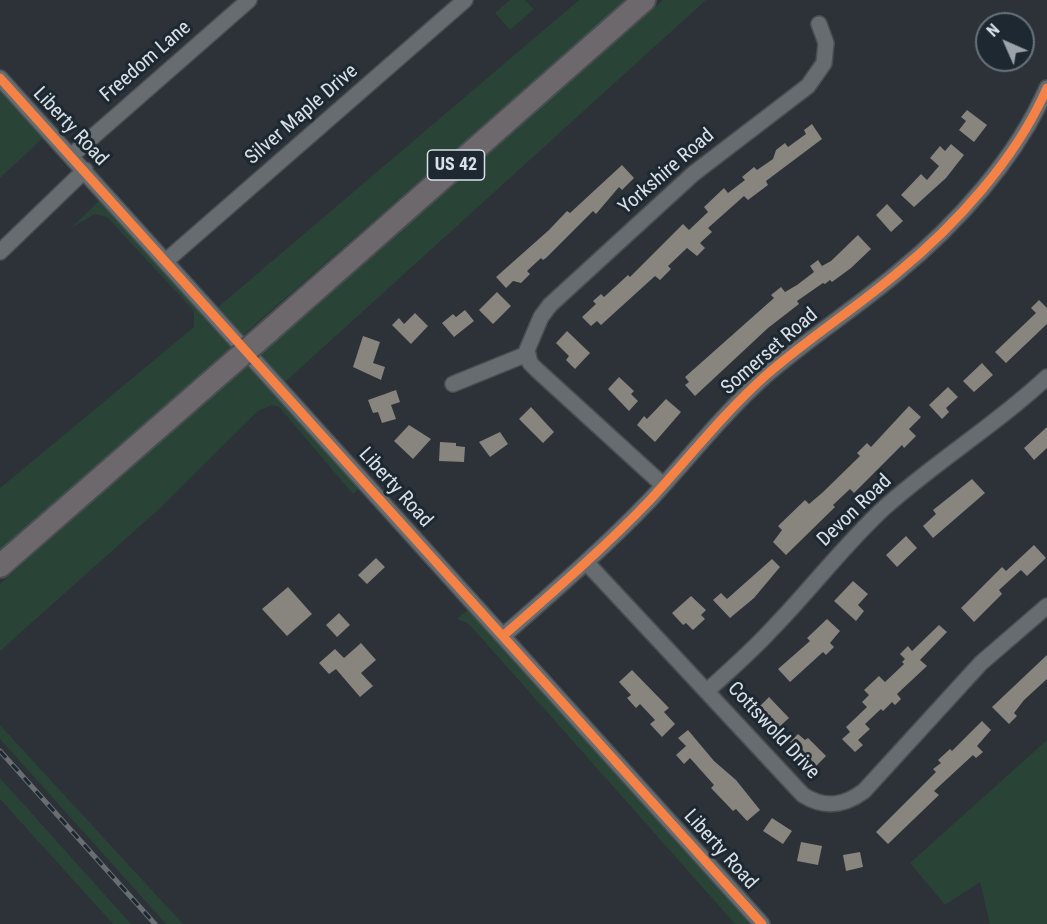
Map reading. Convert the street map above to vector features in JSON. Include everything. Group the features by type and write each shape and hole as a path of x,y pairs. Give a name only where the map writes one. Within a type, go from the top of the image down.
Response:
{"highway":[{"name":"US 42","path":"0,566 644,0"}],"street":[{"name":"Freedom Lane","path":"72,155 249,0"},
{"name":"Silver Maple Drive","path":"167,260 465,0"},
{"name":"Yorkshire Road","path":"527,354 541,317 550,304 693,174 808,86 824,63 826,43 819,24"},
{"name":"Liberty Road","path":"0,78 167,260 762,924"},
{"name":"Somerset Road","path":"503,636 586,562 663,485 723,417 764,377 803,344 898,272 953,220 983,186 1023,132 1047,88"},
{"path":"0,252 85,170"},
{"path":"453,384 527,354 537,370 663,485"},
{"name":"Devon Road","path":"707,691 772,629 844,549 884,509 924,475 990,426 1047,377"},
{"name":"Cottswold Drive","path":"586,562 803,795 825,805 840,804 864,791 981,663 1047,606"}],"green space":[{"path":"510,0 525,0 534,9 510,30 495,13"},
{"path":"579,0 626,0 242,336 217,308"},
{"path":"663,0 706,0 284,383 258,354"},
{"path":"0,88 45,136 0,178"},
{"path":"101,199 234,345 0,550 0,488 194,327 194,311 107,217 95,214 71,228"},
{"path":"248,363 359,488 353,494 279,407 272,405 258,411 158,510 0,651 0,584"},
{"path":"469,609 753,924 735,924 469,624 457,619"},
{"path":"0,725 183,924 166,924 0,739"},
{"path":"1047,740 1047,924 990,924 980,882 945,905 910,863"},
{"path":"0,778 131,924 113,924 0,799"}],"building":[{"path":"967,110 987,125 974,142 959,130 966,121 961,117"},
{"path":"812,124 822,139 766,181 768,185 748,200 744,196 708,228 712,232 700,243 705,248 697,256 687,248 668,266 671,269 660,280 655,276 601,325 597,321 591,326 582,317 596,304 593,301 601,294 604,297 628,275 630,277 683,224 689,230 708,212 704,207 724,188 728,193 745,180 742,177 754,167 757,170 773,159 776,150 785,143 788,147 806,134 804,130"},
{"path":"951,144 964,155 946,178 914,207 901,195 921,174 927,180 939,166 930,158 940,146 945,151"},
{"path":"622,165 634,178 622,190 619,187 596,214 593,211 546,258 543,260 541,258 527,271 530,274 521,283 513,281 506,288 496,277 567,211 570,213"},
{"path":"887,204 903,221 891,232 876,215"},
{"path":"858,235 871,249 832,282 830,280 823,283 797,301 799,304 768,328 695,396 685,385 689,382 685,377 774,298 771,295 781,287 785,292 797,285 814,272 810,266 818,260 822,266 831,261"},
{"path":"497,292 511,306 493,324 479,310"},
{"path":"1039,300 1047,308 1047,324 1006,363 995,352 1036,313 1031,308"},
{"path":"465,310 474,321 454,337 442,323 453,314 456,317"},
{"path":"415,313 428,326 411,344 392,325 399,318 404,324"},
{"path":"567,331 590,353 575,369 566,360 569,356 556,343"},
{"path":"363,336 380,342 373,363 385,367 381,380 353,367"},
{"path":"982,363 993,375 974,392 963,381"},
{"path":"619,377 634,391 631,394 638,401 629,411 608,389"},
{"path":"948,387 958,397 946,408 949,412 942,419 929,405"},
{"path":"396,390 400,402 391,405 396,419 382,423 378,412 373,413 368,400"},
{"path":"666,399 681,412 655,442 637,425 644,416 647,419"},
{"path":"909,406 921,417 909,429 916,436 904,448 902,445 854,493 850,489 786,555 773,542 782,530 778,526 805,500 809,504 822,493 860,456 857,453 867,443 871,447"},
{"path":"531,407 554,432 543,443 519,419"},
{"path":"409,425 431,439 413,459 394,441"},
{"path":"1047,427 1047,448 1034,460 1024,448"},
{"path":"500,432 508,444 490,457 479,442"},
{"path":"440,442 456,443 456,446 465,447 464,462 439,461"},
{"path":"972,479 985,493 933,538 923,526 936,514 933,510"},
{"path":"906,536 917,548 897,567 886,555"},
{"path":"1034,545 1046,558 1027,576 1021,570 999,590 1002,594 974,622 961,608 1002,567 1006,571"},
{"path":"376,558 385,567 367,584 358,575"},
{"path":"772,559 780,567 754,598 730,618 713,600 721,593 727,599"},
{"path":"853,581 868,594 858,605 864,611 856,621 834,601"},
{"path":"288,587 312,614 287,636 262,609"},
{"path":"691,596 706,610 701,615 705,619 693,630 686,623 683,625 672,613"},
{"path":"339,613 350,625 337,637 326,625"},
{"path":"827,619 840,631 830,643 834,647 826,655 823,652 790,682 778,669 810,641 807,638"},
{"path":"939,625 947,632 920,660 927,666 897,694 901,699 895,705 892,702 865,724 870,729 858,740 863,745 855,752 842,739 850,732 846,727 867,707 862,702 869,695 864,690 879,676 885,682 904,664 902,662 905,659 900,654 908,646 912,651"},
{"path":"361,643 376,660 361,673 373,686 360,697 336,669 329,674 319,663 335,649 344,658"},
{"path":"1047,655 1047,679 1024,700 1014,713 1017,716 1009,724 992,707"},
{"path":"632,670 669,708 664,712 675,724 662,737 650,724 655,720 640,704 636,708 627,698 631,695 619,682"},
{"path":"769,697 789,718 778,728 758,708"},
{"path":"982,721 991,730 977,746 983,752 976,758 973,755 934,791 939,795 888,844 876,832 936,772 933,769 941,763 938,760 950,749 952,751"},
{"path":"688,730 714,761 736,780 760,810 747,821 736,809 733,811 711,788 714,785 690,758 684,764 676,755 686,746 678,738"},
{"path":"798,734 805,740 808,738 826,756 816,766 790,742"},
{"path":"772,818 792,831 783,844 763,831"},
{"path":"801,842 822,846 818,865 797,861"},
{"path":"860,852 863,867 846,871 843,855"}],"railway":[{"path":"0,751 155,924"}],"cycle path":[{"path":"0,78 762,924"},
{"path":"503,636 633,518 719,422 764,377 880,287 941,234 1001,165 1019,140 1047,88"}]}
